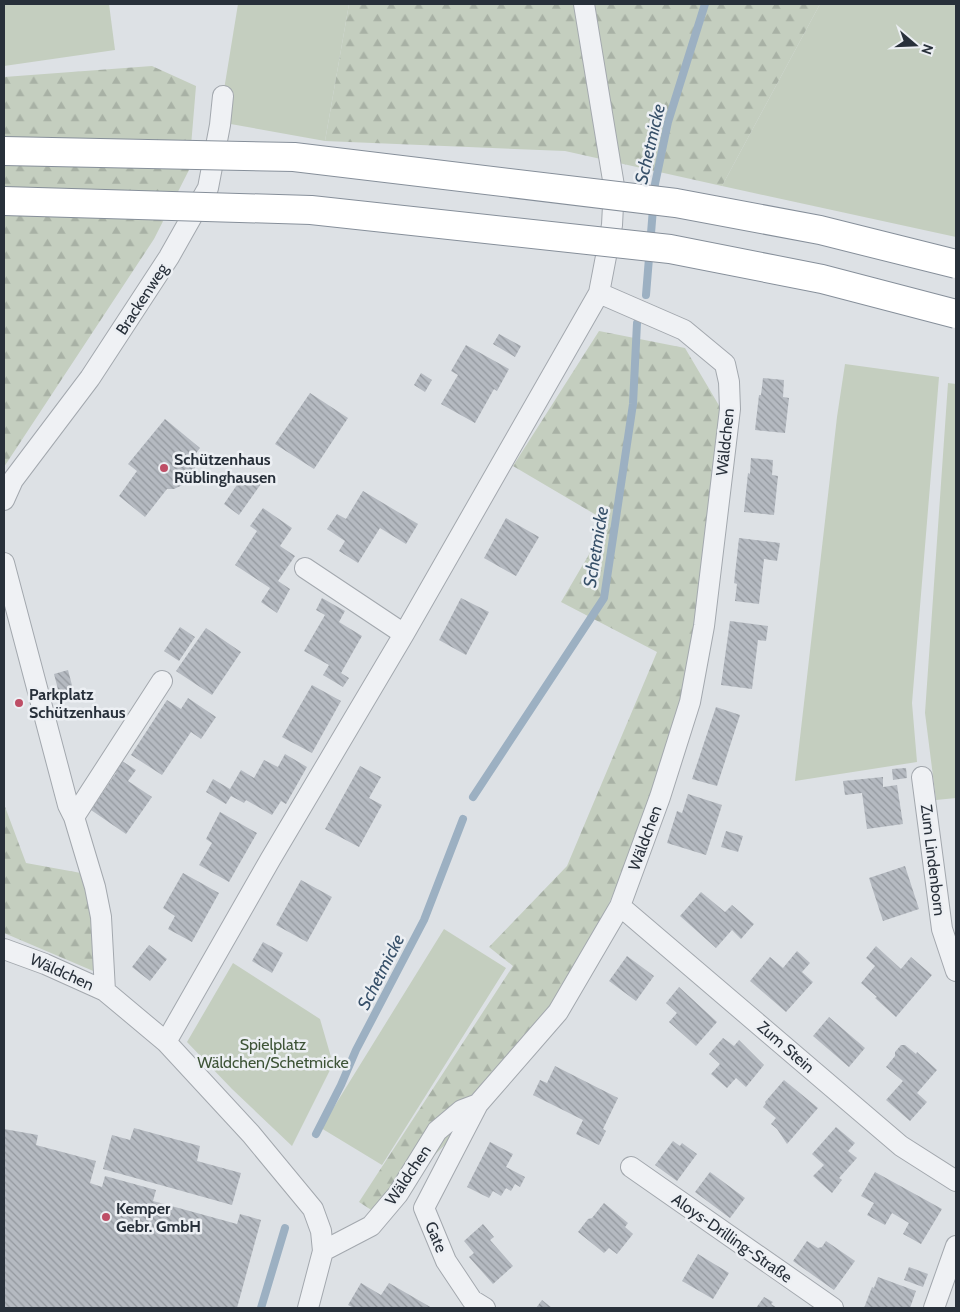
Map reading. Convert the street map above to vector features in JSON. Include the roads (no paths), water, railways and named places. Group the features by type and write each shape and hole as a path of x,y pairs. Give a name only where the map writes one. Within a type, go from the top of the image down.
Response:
{"highway":[{"path":"4,151 314,159 676,202 820,230 956,264"},
{"path":"4,201 311,210 670,249 822,279 956,314"}],"street":[{"path":"166,1042 280,842 404,634 598,293 612,225 614,186 584,4"},
{"name":"Brackenweg","path":"4,500 13,480 90,378 169,257 208,188 220,125 223,96"},
{"name":"Wäldchen","path":"323,1251 371,1226 398,1194 437,1131 462,1110 478,1104 558,1012 620,906 660,797 690,702 704,626 730,409 729,382 725,364 684,330 598,293"},
{"path":"4,563 68,805 74,817 95,887 100,917 105,991"},
{"path":"305,568 404,634"},
{"path":"74,817 162,681"},
{"name":"Zum Lindenborn","path":"922,777 942,929 956,971"},
{"name":"Zum Stein","path":"620,906 901,1146 956,1182"},
{"name":"Wäldchen","path":"4,949 45,964 105,991 166,1042 251,1134 313,1210 322,1231 323,1251 308,1308"},
{"name":"Gate","path":"478,1104 424,1208 446,1261 472,1300 485,1308"},
{"name":"Aloys-Drilling-Straße","path":"631,1167 833,1308"},
{"path":"934,1308 956,1246"}],"waterway":[{"name":"Schetmicke","path":"646,295 655,184 668,122 705,4"},
{"name":"Schetmicke","path":"473,797 604,598 633,404 637,323"},
{"name":"Schetmicke","path":"316,1134 341,1085 356,1050 424,920 463,819"},
{"name":"Schetmicke","path":"261,1308 285,1228"}],"place":[{"name":"Schützenhaus Rüblinghausen","path":"164,468"},
{"name":"Parkplatz Schützenhaus","path":"19,703"},
{"name":"Kemper Gebr. GmbH","path":"106,1217"}],"park label":[{"name":"Spielplatz Wäldchen/Schetmicke","path":"273,1053"}]}
